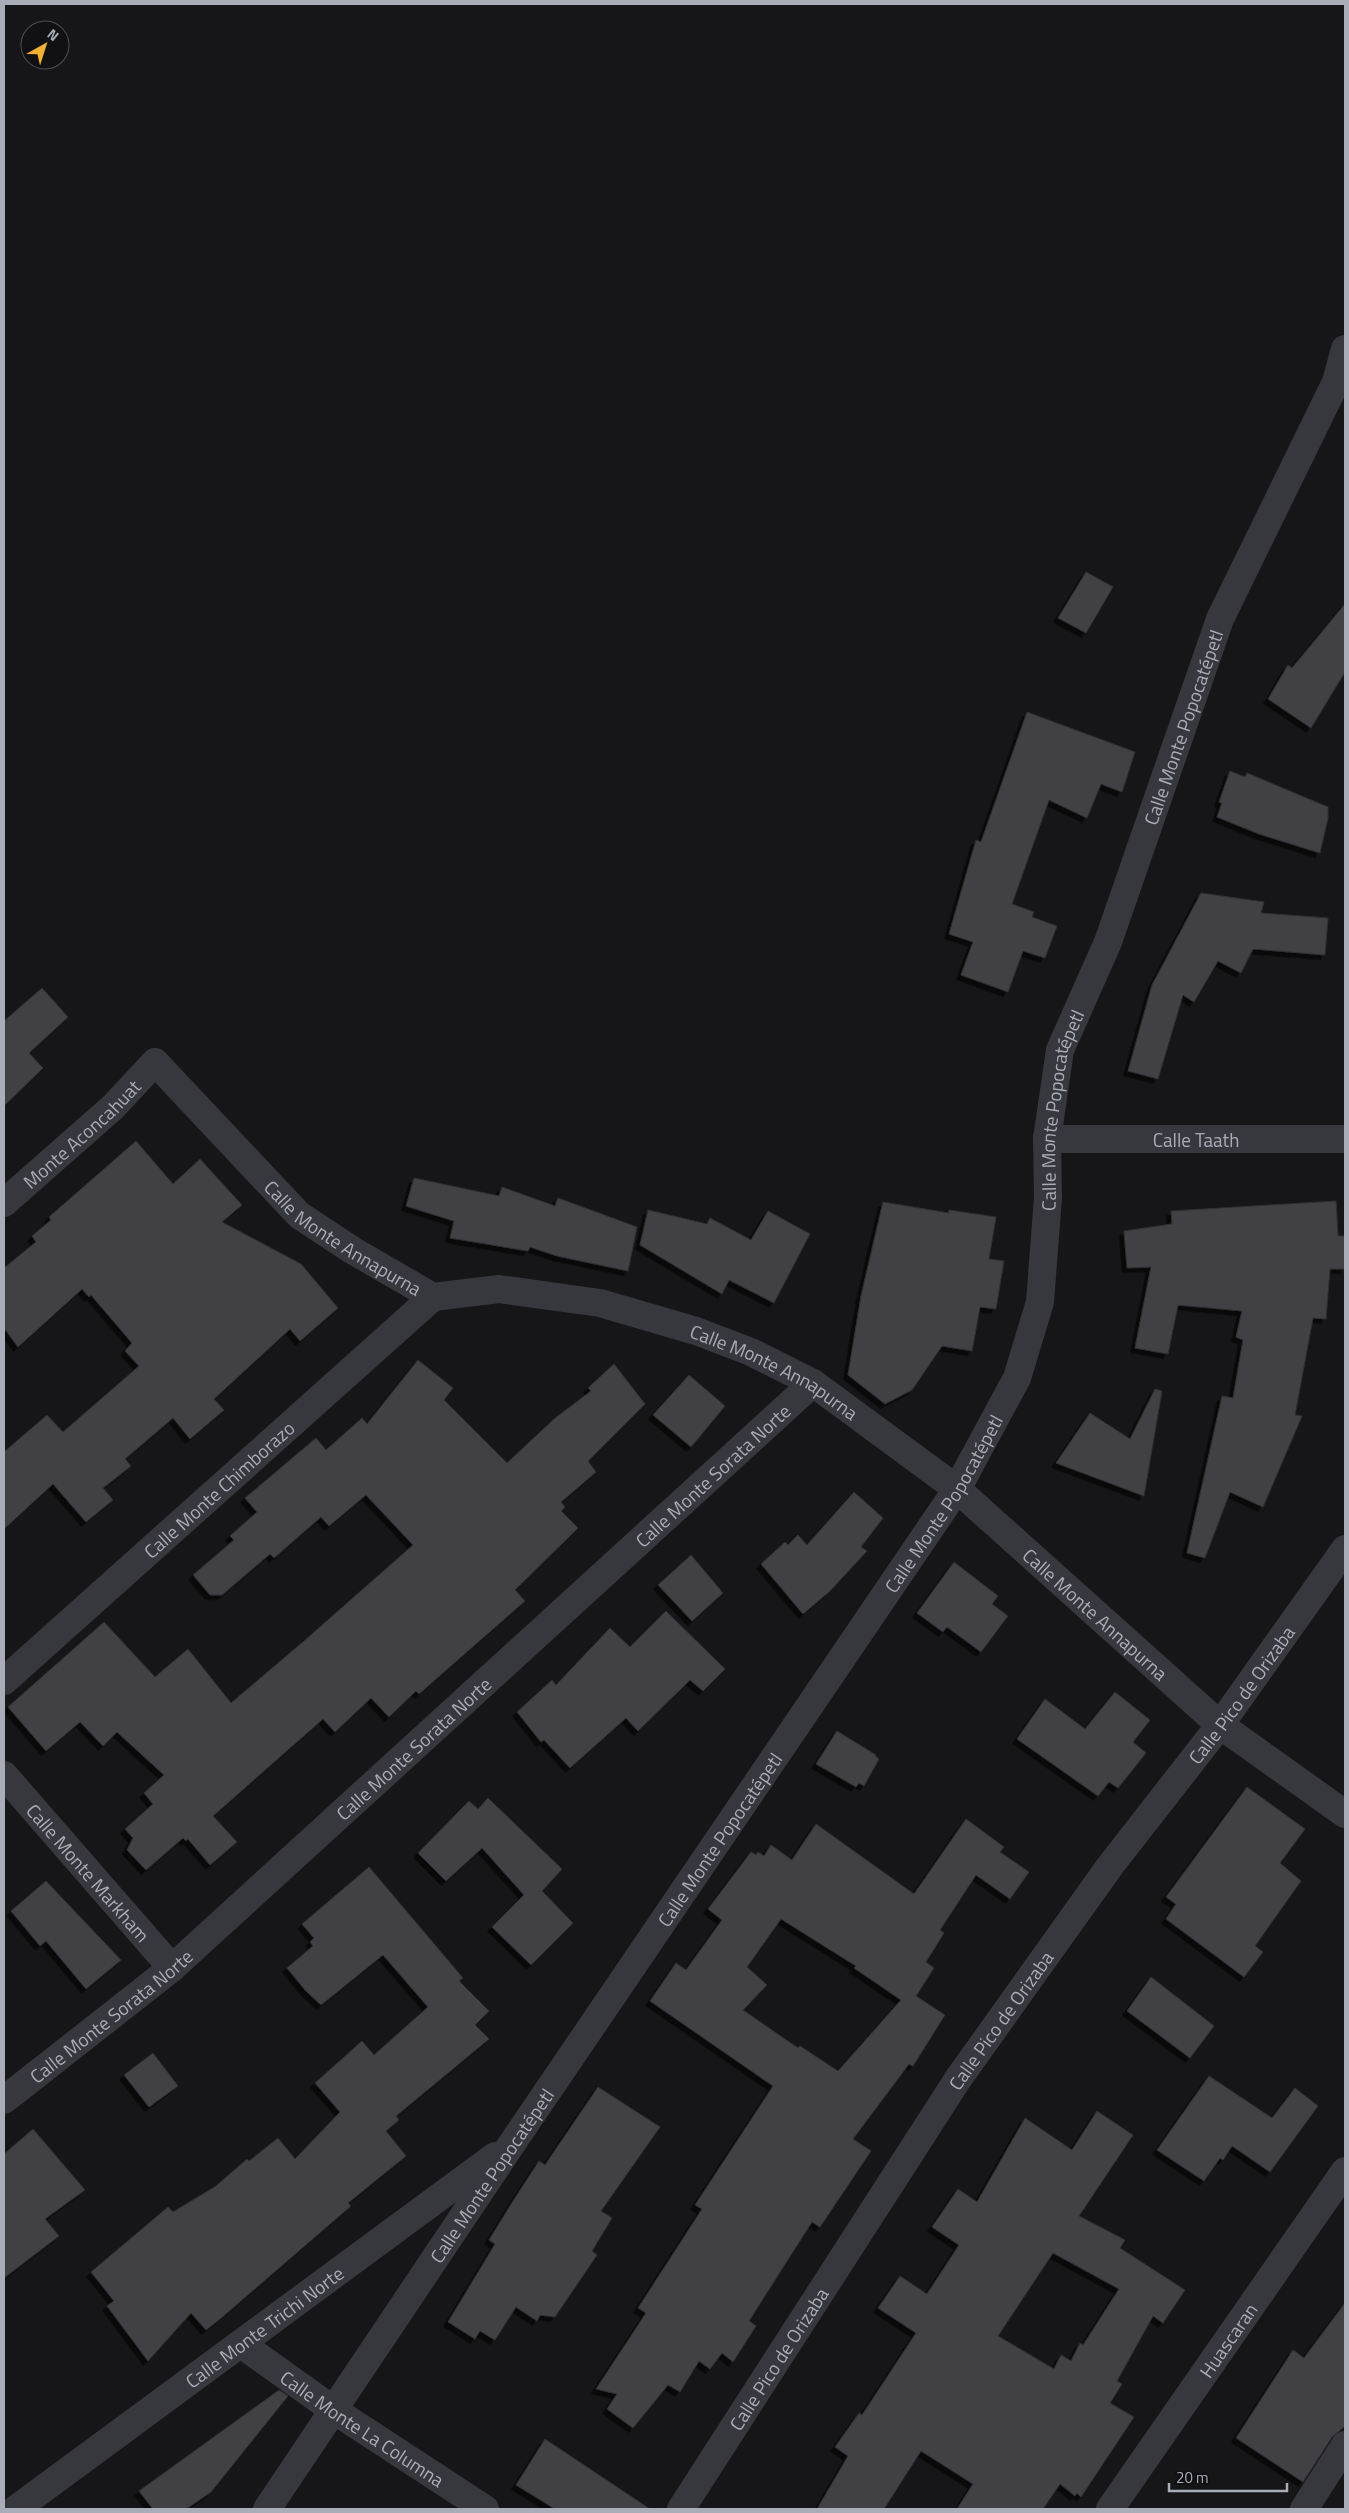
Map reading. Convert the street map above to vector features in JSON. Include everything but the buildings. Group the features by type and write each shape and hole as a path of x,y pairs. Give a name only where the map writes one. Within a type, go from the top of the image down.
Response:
{"street":[{"name":"Calle Monte Popocatépetl","path":"267,2509 510,2145 957,1489 1017,1378 1040,1302 1048,1197 1047,1139 1060,1050 1108,942 1220,619 1341,381 1345,349"},
{"name":"Monte Aconcahuat","path":"4,1203 113,1107 155,1062"},
{"name":"Calle Monte Annapurna","path":"155,1062 299,1215 352,1250 433,1297 499,1289 600,1303 696,1331 751,1352 813,1383 957,1489 1220,1725 1345,1814"},
{"name":"Calle Taath","path":"1047,1139 1345,1139"},
{"name":"Calle Monte Chimborazo","path":"4,1681 433,1297"},
{"name":"Calle Monte Sorata Norte","path":"4,2100 172,1968 813,1383"},
{"name":"Calle Pico de Orizaba","path":"681,2509 958,2079 1110,1866 1220,1725 1345,1549"},
{"name":"Calle Monte Markham","path":"4,1775 172,1968"},
{"name":"Calle Monte Trichi Norte","path":"16,2509 510,2145"},
{"name":"Huascaran","path":"1110,2509 1345,2171"},
{"name":"Calle Monte La Columna","path":"241,2344 332,2409 485,2509"},
{"path":"1304,2509 1345,2445"}]}
